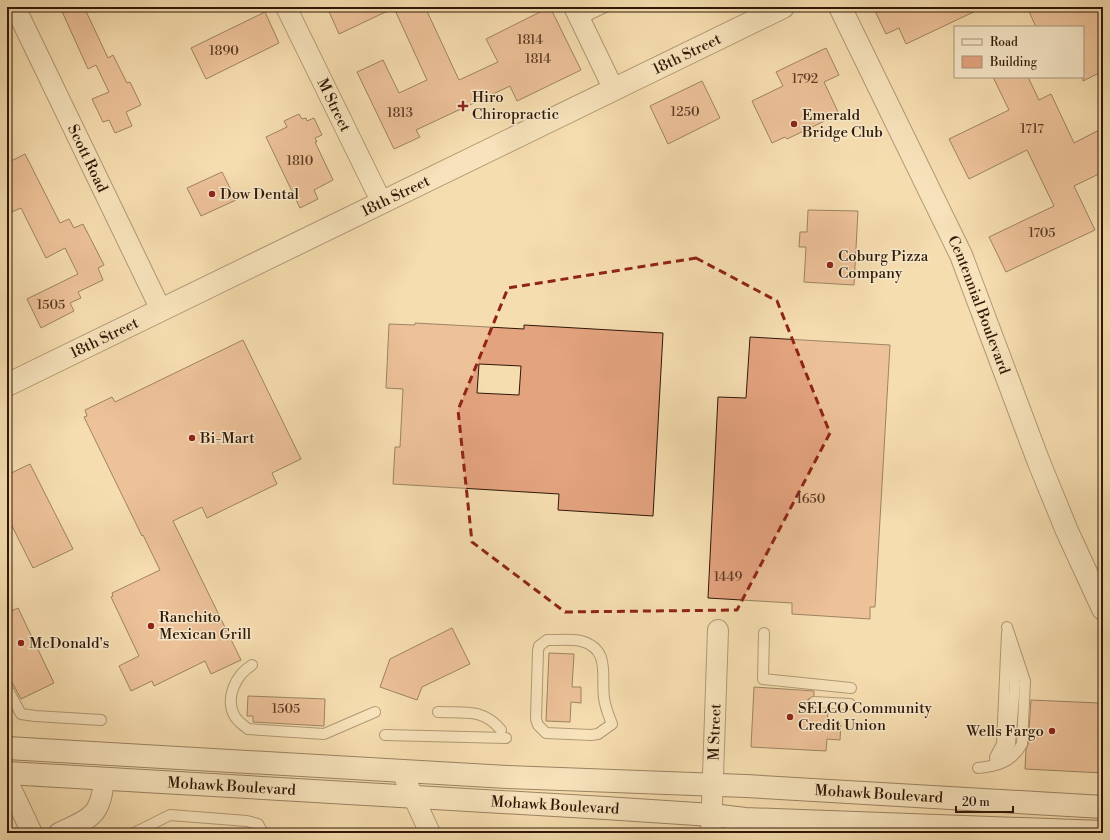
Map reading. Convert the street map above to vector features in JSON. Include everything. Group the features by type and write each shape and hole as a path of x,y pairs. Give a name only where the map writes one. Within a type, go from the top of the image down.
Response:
{"main road":[{"name":"18th Street","path":"7,385 783,7"},
{"name":"Centennial Boulevard","path":"840,7 961,255 1038,460 1067,531 1103,609"},
{"name":"Mohawk Boulevard","path":"7,748 108,755 401,770 507,778 713,785 1103,807"},
{"name":"Mohawk Boulevard","path":"7,773 412,796 712,824 745,819 1103,832"}],"street":[{"name":"Scott Road","path":"14,7 161,310"},
{"name":"M Street","path":"286,7 382,203"},
{"path":"577,13 614,90"},
{"name":"M Street","path":"712,824 718,630"},
{"path":"401,770 430,833"},
{"path":"59,833 86,820 93,814 102,800 104,779"},
{"path":"7,780 32,833"}],"lane":[{"path":"577,13 605,7"},
{"path":"1007,627 1025,682 1022,744 1018,752 996,766 978,768 993,760 999,753 1002,744 1007,627"},
{"path":"764,633 762,684 851,688"},
{"path":"547,640 581,641 597,650 602,658 604,669 604,699 612,724 598,734 591,735 546,733 542,730 538,725 536,718 538,651 542,642 547,640"},
{"path":"252,665 238,677 231,701 234,716 248,729 324,734 375,712"},
{"path":"7,688 21,714 102,720"},
{"path":"814,702 850,704"},
{"path":"385,735 503,734 491,719 479,714 438,712"},
{"path":"134,833 170,815 247,820 258,824 263,833"}],"highlighted area":[{"path":"696,258 777,301 830,433 737,610 565,612 472,542 458,410 508,288"}],"building":[{"path":"60,7 84,7 108,58 113,55 127,83 130,82 141,105 126,112 132,126 115,133 109,120 103,122 92,99 109,92 96,65 88,69"},
{"path":"327,7 425,7 459,80 498,62 486,39 550,7 581,70 517,101 510,86 416,130 420,137 394,149 357,72 383,60 399,93 427,80 394,8 339,34"},
{"path":"884,7 984,7 906,44 899,28 886,34 875,11"},
{"path":"1027,7 1103,7 1103,71 1083,81 1084,26 1036,26"},
{"path":"265,12 279,43 206,79 191,48"},
{"path":"826,48 839,75 824,82 839,114 787,139 785,137 772,143 752,101 783,86 776,72"},
{"path":"993,78 1028,78 1039,100 1051,94 1074,143 1103,128 1103,172 1074,186 1095,230 1006,272 989,237 1054,206 1027,150 969,179 949,139 1009,110"},
{"path":"702,81 720,118 668,144 650,106"},
{"path":"299,114 302,119 306,118 307,121 314,118 322,135 315,138 317,142 315,142 333,180 314,190 318,199 300,208 266,137 287,127 284,121"},
{"path":"25,154 60,223 69,219 74,228 83,224 104,265 98,268 103,280 78,292 81,298 70,303 74,311 41,328 27,299 78,274 65,248 46,258 21,208 7,214 7,163"},
{"name":"Dow Dental","path":"222,172 236,200 201,216 187,188"},
{"name":"Coburg Pizza Company","path":"808,210 858,211 854,285 804,282 806,247 799,247 800,232 807,232"},
{"path":"415,323 524,329 524,325 663,333 653,516 558,510 559,494 393,484 395,447 400,447 403,389 386,388 389,324 415,325","holes":["479,364 521,366 519,395 477,393"]},
{"path":"750,337 890,345 875,607 870,607 870,619 792,614 792,603 708,598 718,397 746,398"},
{"name":"Bi-Mart","path":"243,340 301,459 272,473 277,484 207,518 202,507 173,521 241,660 211,674 205,661 154,686 152,681 131,691 119,666 139,656 111,597 113,596 112,593 160,570 84,417 87,416 85,410 112,397 115,402"},
{"path":"30,464 73,549 33,568 7,516 7,475"},
{"name":"McDonald's","path":"18,608 54,683 21,699 7,673 7,613"},
{"path":"452,628 470,664 422,687 417,700 380,687 390,659"},
{"path":"549,653 574,654 572,687 581,687 581,703 571,702 570,722 546,721"},
{"name":"SELCO Community Credit Union","path":"754,687 814,691 814,696 808,699 808,705 814,708 813,711 828,712 827,721 841,722 840,740 827,739 826,751 751,747"},
{"path":"248,696 325,699 324,726 253,722 253,716 247,716"},
{"name":"Wells Fargo","path":"1031,700 1099,703 1099,710 1103,710 1103,773 1025,769"}],"place":[{"name":"Hiro Chiropractic","path":"463,106"},
{"name":"Emerald Bridge Club","path":"794,124"},
{"name":"Dow Dental","path":"212,194"},
{"name":"Coburg Pizza Company","path":"830,265"},
{"name":"Bi-Mart","path":"192,438"},
{"name":"Ranchito Mexican Grill","path":"151,626"},
{"name":"McDonald's","path":"21,643"},
{"name":"SELCO Community Credit Union","path":"790,717"},
{"name":"Wells Fargo","path":"1052,731"}]}
